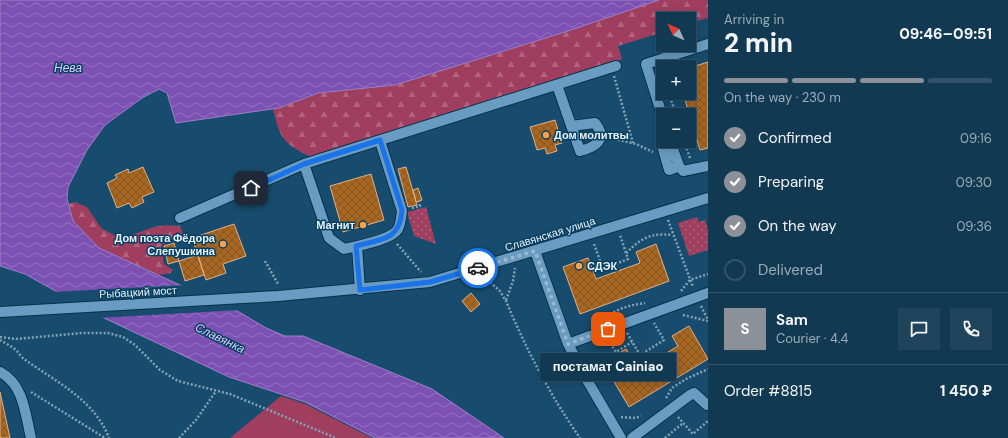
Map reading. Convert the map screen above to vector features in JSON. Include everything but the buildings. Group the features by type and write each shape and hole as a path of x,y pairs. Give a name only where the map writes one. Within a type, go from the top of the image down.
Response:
{"street":[{"path":"660,108 646,64 708,44"},
{"path":"180,218 304,164 614,67"},
{"path":"557,86 571,126 580,151 591,148 598,143 601,136 600,129 595,123 571,126"},
{"path":"304,164 329,238 344,249 390,236 398,230 401,222 402,210 380,140"},
{"path":"672,148 678,166 683,171 708,166"},
{"path":"664,154 669,170 678,166"},
{"name":"Славянская улица","path":"278,296 360,290 430,282 708,198"},
{"path":"356,246 360,290"},
{"path":"535,251 568,344 587,380 622,438"},
{"path":"568,344 708,293"},
{"name":"Рыбацкий мост","path":"0,312 278,296"},
{"path":"0,372 9,377 17,386 31,438"},
{"path":"632,438 690,394 698,396 707,405"}],"path":[{"path":"614,67 633,144"},
{"path":"601,136 664,154"},
{"path":"686,148 693,170"},
{"path":"665,211 672,234 690,280 708,320"},
{"path":"590,234 603,269 628,259 616,226"},
{"path":"626,253 638,242 648,236 657,233 672,234"},
{"path":"390,236 430,282"},
{"path":"265,261 278,284"},
{"path":"506,301 513,281 515,268"},
{"path":"690,280 708,274"},
{"path":"484,277 500,291 506,301 539,372 565,417 580,438"},
{"path":"602,322 613,312 637,304"},
{"path":"696,309 708,305"},
{"path":"690,311 679,315 694,316 708,320"},
{"path":"649,325 660,321"},
{"path":"626,333 640,355 664,340 654,324"},
{"path":"620,335 632,331"},
{"path":"0,339 108,332 122,337 135,345 160,370 178,381 230,394 336,438"},
{"path":"602,342 614,337"},
{"path":"0,339 17,351 22,358 63,384 79,398 103,423 109,438"},
{"path":"608,340 616,352 632,342"},
{"path":"661,401 686,378 708,369"},
{"path":"17,386 25,388 105,438"},
{"path":"179,438 196,420 216,391"},
{"path":"675,414 693,434 708,421"},
{"path":"622,422 618,417 635,418 643,416"},
{"path":"665,438 683,423"}],"green space":[{"path":"659,0 708,0 708,18 696,21 696,12 656,12 656,34 618,46 622,59 311,157 289,144 284,139 278,127 273,109 318,93 395,85 568,31"},
{"path":"75,202 87,207 101,228 119,238 154,227 170,225 180,226 184,236 172,239 161,246 164,264 173,270 171,273 159,275 99,248 73,221 69,204"},
{"path":"426,207 436,244 414,236 407,212"},
{"path":"697,217 699,222 705,220 708,230 708,250 689,256 678,223"},
{"path":"281,396 305,404 372,438 230,438"}],"water":[{"name":"Нева","path":"0,0 659,0 568,31 395,85 318,93 279,108 176,123 167,93 159,89 142,98 105,125 87,150 68,187 67,199 73,221 99,248 239,312 266,328 285,336 303,336 432,389 504,438 375,438 305,402 229,377 104,318 25,274 0,266"}],"pier":[{"path":"185,285 240,310 99,318 53,292"}],"way so far":[{"path":"478,268 535,251 557,317 568,344 608,329"}],"place":[{"name":"Дом молитвы","path":"546,135"},
{"name":"Магнит","path":"363,225"},
{"name":"Дом поэта Фёдора Слепушкина","path":"223,244"},
{"name":"СДЭК","path":"579,266"},
{"name":"постамат Cainiao","path":"608,329"}],"route":[{"path":"251,188 304,164 380,140 402,210 401,222 398,230 390,236 356,246 360,290 430,282 478,268"}],"water label":[{"name":"Славянка","path":"220,338"}]}
